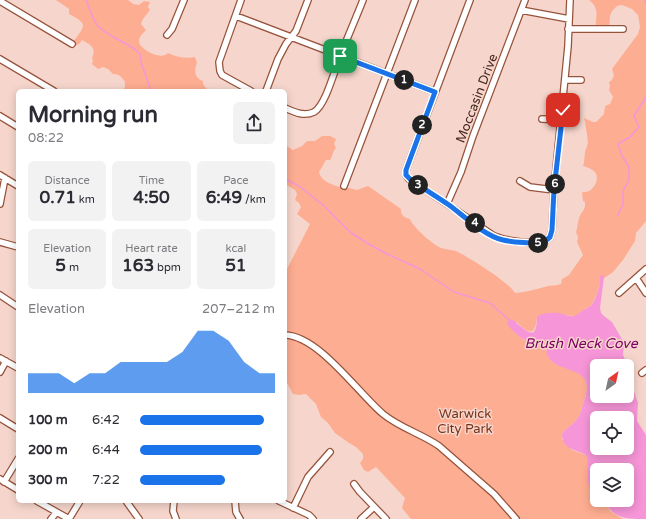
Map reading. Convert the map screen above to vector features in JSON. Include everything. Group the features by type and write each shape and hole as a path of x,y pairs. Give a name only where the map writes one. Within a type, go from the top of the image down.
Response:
{"street":[{"path":"167,35 172,29 184,0"},
{"path":"241,0 219,62 222,75 247,89"},
{"path":"267,89 278,59 286,44 296,31 308,0"},
{"path":"287,109 299,114 312,113 317,110 330,85 363,0"},
{"path":"344,186 415,0"},
{"path":"470,0 406,170 406,175 494,236 502,240 527,243 543,243 550,237 552,230 554,190 562,120 570,0"},
{"name":"Moccasin Drive","path":"447,204 461,172 525,0"},
{"path":"0,1 72,44"},
{"path":"521,10 569,19"},
{"path":"236,16 435,92"},
{"path":"568,29 623,29"},
{"path":"0,59 51,89"},
{"path":"565,80 581,80"},
{"path":"0,116 16,126"},
{"path":"542,119 562,120"},
{"path":"0,204 2,176 16,185"},
{"path":"520,181 530,187 554,190"},
{"path":"0,242 16,246"},
{"path":"619,293 646,269"},
{"path":"636,278 646,293"},
{"path":"0,295 16,306"},
{"path":"287,335 301,338 311,344 347,377 384,415 439,446 494,494 516,519"},
{"path":"0,358 16,367"},
{"path":"0,372 6,361"},
{"path":"0,418 16,428"},
{"path":"293,508 308,477 330,452"},
{"path":"16,462 2,480 16,489"},
{"path":"354,484 386,519"},
{"path":"40,503 69,519 79,503"},
{"path":"127,503 139,519"},
{"path":"174,503 173,511 176,519"},
{"path":"235,503 236,512 240,519"},
{"path":"283,503 313,519"},
{"path":"361,519 374,507"},
{"path":"51,519 56,513"}],"green space":[{"path":"56,0 128,0 133,4 139,5 144,1 150,2 148,7 150,10 141,24 146,30 141,35 139,41 140,44 146,50 156,55 161,56 168,53 174,56 188,58 195,57 197,63 195,68 196,76 203,81 203,84 207,89 124,89 125,82 121,77 113,74 108,69 103,67 98,69 92,64 94,51 90,45 82,40 75,46 72,44 83,26 80,21 69,14 69,9"},
{"name":"Warwick City Park","path":"589,0 646,0 646,221 636,233 635,241 623,260 613,272 600,281 597,294 591,306 576,316 555,313 537,316 535,327 531,331 528,331 517,322 510,327 525,340 542,341 547,343 547,351 551,359 557,364 580,374 585,380 587,388 580,413 575,421 562,434 562,439 572,450 586,455 589,464 588,478 590,485 590,507 608,507 610,511 623,519 411,519 402,508 405,498 376,467 368,472 364,470 360,463 363,459 363,454 356,447 335,433 328,423 321,417 316,404 306,394 293,394 287,383 287,269 310,224 297,214 301,207 295,200 297,194 295,190 287,185 287,146 293,150 302,146 307,141 315,141 322,136 330,136 336,139 334,144 336,148 330,160 326,160 319,172 325,181 342,188 345,187 357,190 368,186 401,209 403,216 410,219 419,231 433,243 441,248 458,252 498,277 515,293 561,284 562,279 569,275 583,255 577,242 578,237 576,232 585,205 582,192 592,189 597,179 595,172 583,166 585,151 588,143 584,118 596,122 604,114 605,106 610,104 613,97 609,90 609,82 612,80 614,75 612,69 638,34 640,27 638,15 632,9 622,5 617,6 612,11 609,30 595,30 595,6"}],"water":[{"name":"Brush Neck Cove","path":"602,275 604,277 600,308 601,313 612,322 623,341 623,355 625,359 590,359 590,403 634,403 634,391 638,403 637,421 646,435 646,519 621,517 609,507 634,507 634,463 590,463 590,488 588,483 588,464 586,455 570,448 564,443 562,434 575,421 580,413 587,389 586,381 581,375 559,366 552,361 547,355 547,343 541,341 528,341 521,337 507,324 509,320 513,320 526,330 533,332 535,330 537,316 539,315 545,313 559,313 574,316 591,306 599,288 600,276"}],"waterway":[{"path":"86,0 96,24 108,34 130,46 140,54 141,62 150,89"},
{"path":"618,215 623,204 623,191 629,180 629,167 622,156 618,144 630,137 639,127 634,116 646,97"},
{"path":"287,180 299,186 323,205 350,232 367,243 420,269 454,292 490,303 509,320"}],"route":[{"path":"340,56 435,92 406,170 406,175 482,229 502,240 543,243 550,237 552,230 554,190 563,110"}]}
